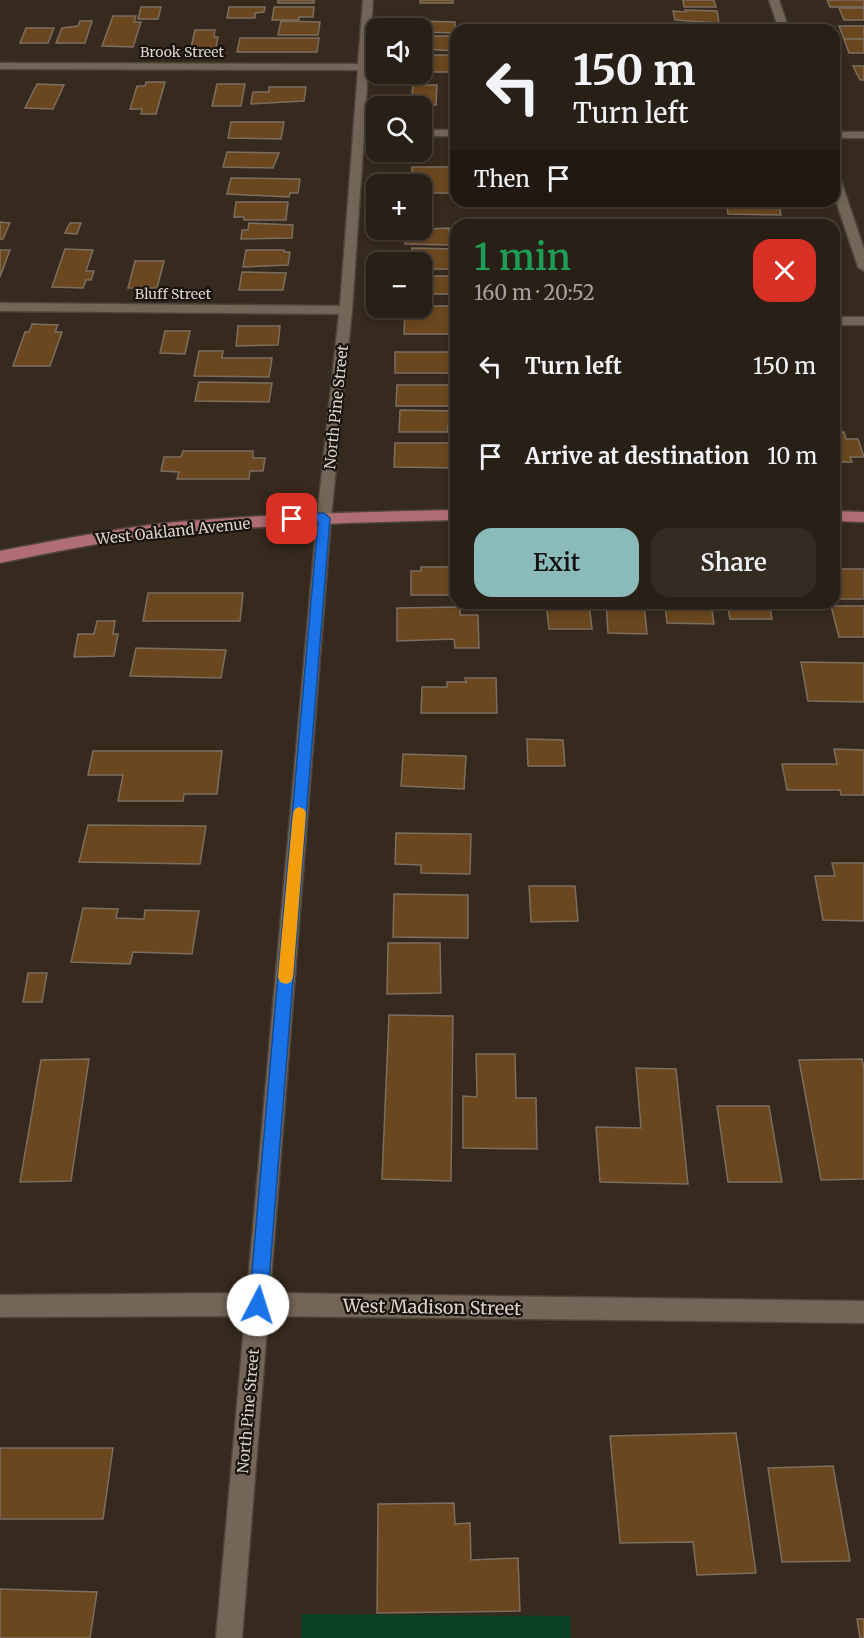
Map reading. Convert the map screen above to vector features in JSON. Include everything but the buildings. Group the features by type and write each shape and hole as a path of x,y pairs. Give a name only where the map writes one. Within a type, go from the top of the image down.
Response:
{"main road":[{"name":"West Oakland Avenue","path":"0,557 99,538 242,522 450,515"},
{"path":"840,516 864,517"}],"street":[{"name":"North Pine Street","path":"229,1638 324,518 346,310 368,0"},
{"path":"774,0 782,24"},
{"name":"Brook Street","path":"0,66 363,67"},
{"path":"358,132 366,132"},
{"path":"432,133 450,133"},
{"path":"840,135 864,135"},
{"path":"840,196 864,267"},
{"name":"Bluff Street","path":"0,308 346,310"},
{"path":"840,321 864,321"},
{"name":"West Madison Street","path":"0,1306 258,1305 864,1312"}],"green space":[{"path":"302,1614 570,1616 571,1638 301,1638"}],"slow traffic":[{"path":"286,977 299,813"}],"route":[{"path":"258,1305 324,518 292,519"}]}
